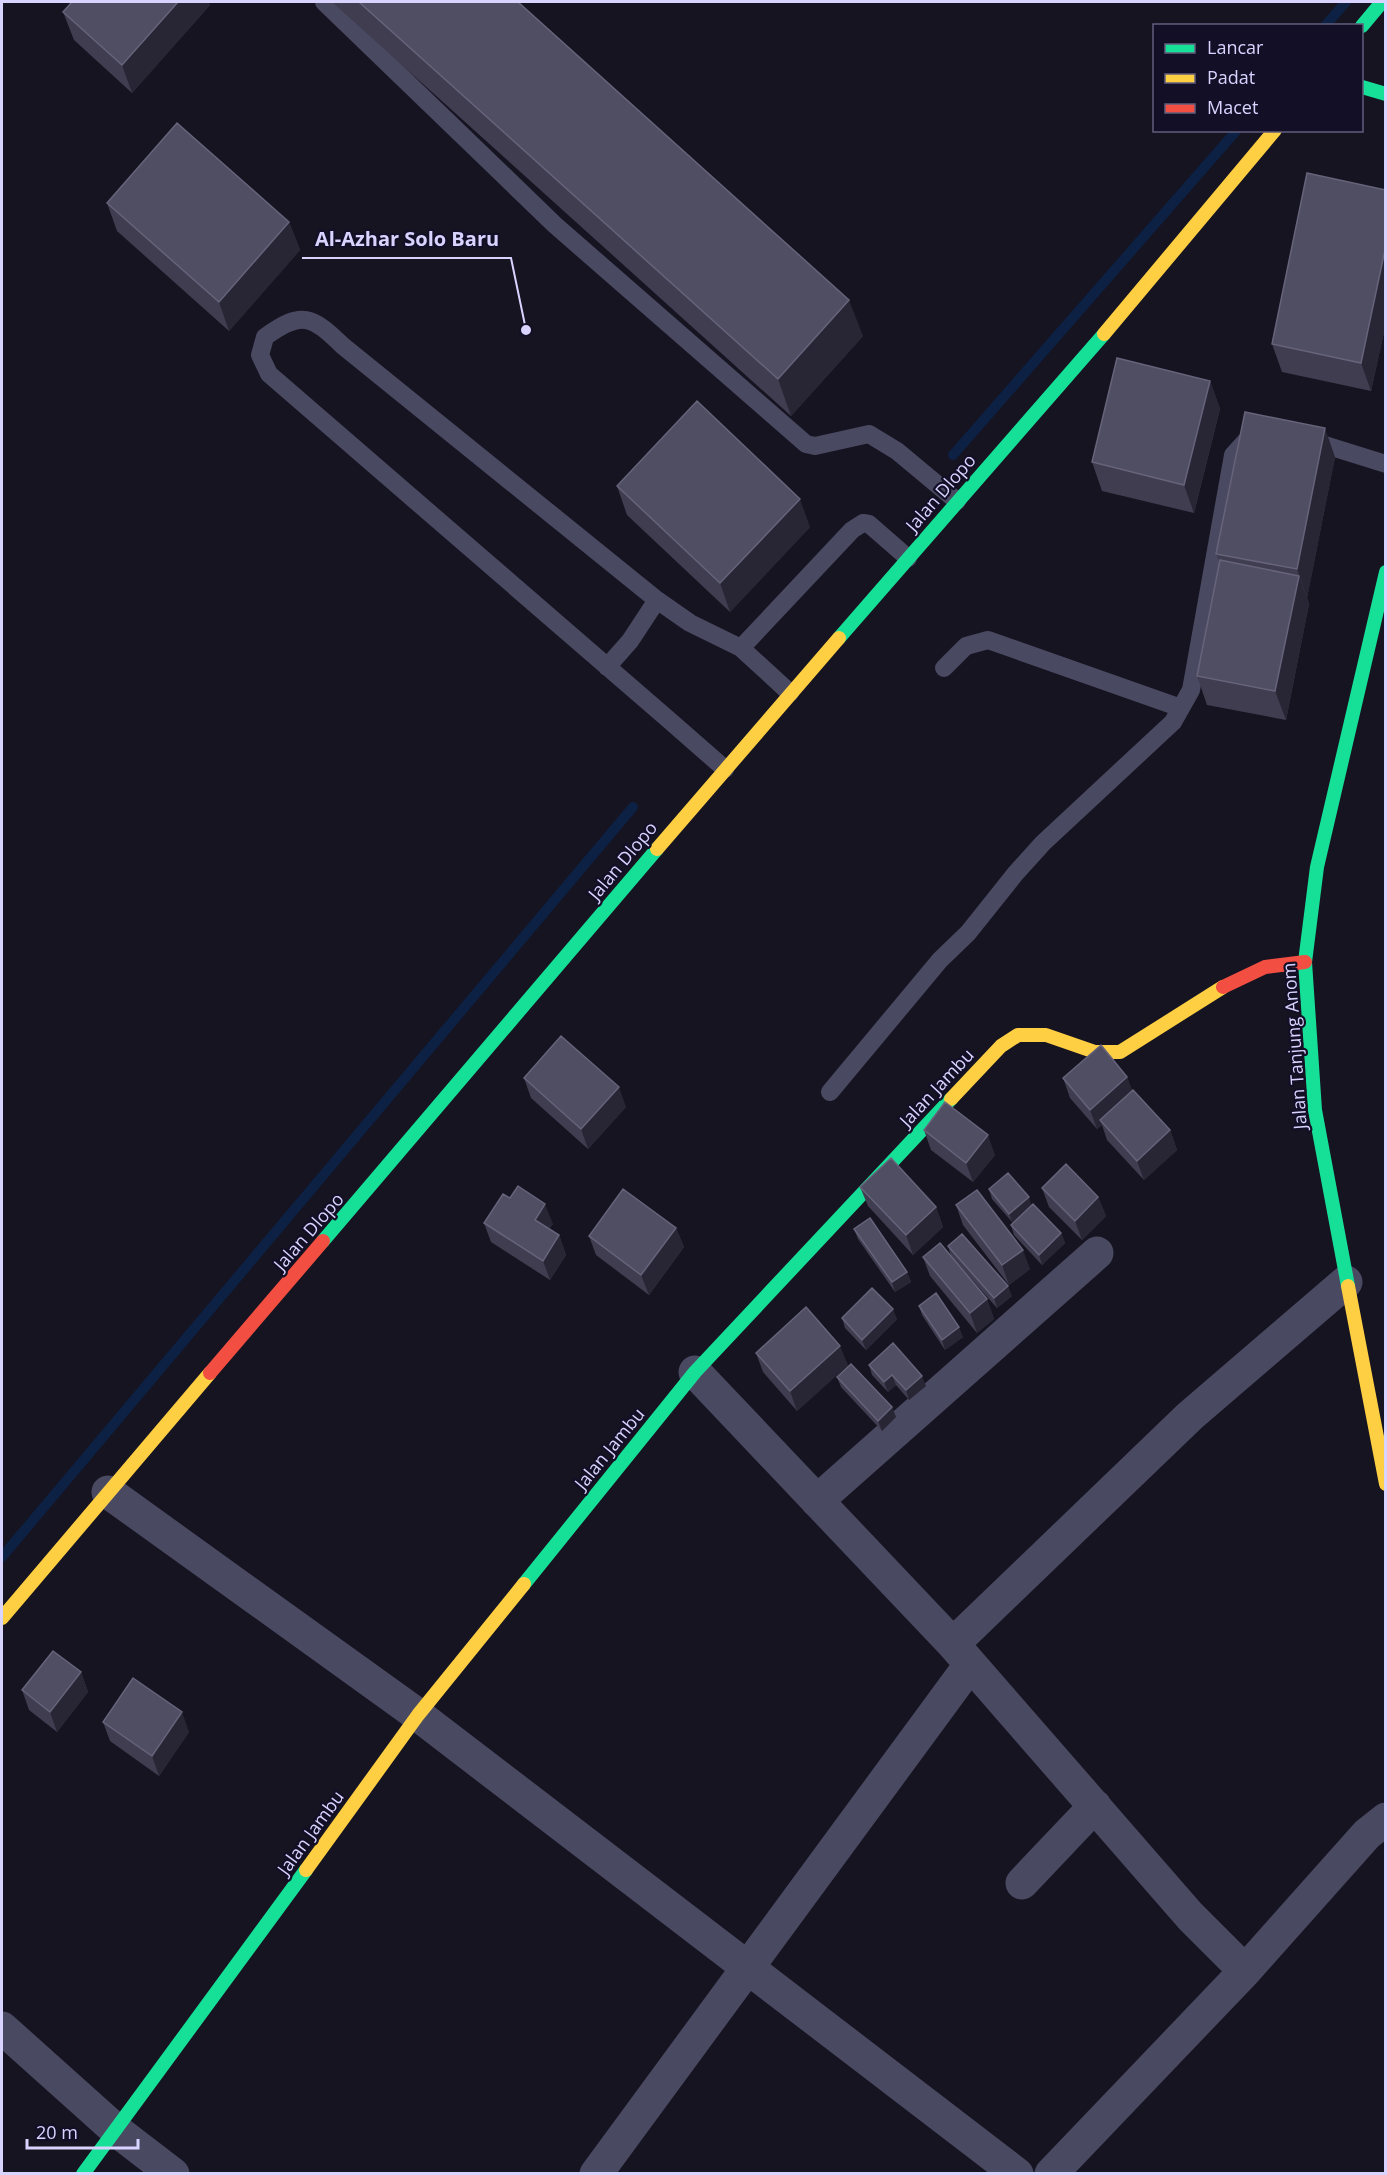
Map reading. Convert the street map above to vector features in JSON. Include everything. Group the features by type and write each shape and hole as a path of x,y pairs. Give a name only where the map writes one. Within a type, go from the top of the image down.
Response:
{"street":[{"path":"1363,25 1382,2"},
{"path":"1363,87 1386,94"},
{"name":"Jalan Dlopo","path":"2,1618 790,693 1162,267 1273,132"},
{"name":"Jalan Tanjung Anom","path":"1386,572 1317,867 1305,962 1315,1110 1386,1484"},
{"name":"Jalan Jambu","path":"83,2174 117,2131 418,1715 695,1372 1000,1046 1020,1034 1040,1034 1096,1053 1110,1055 1120,1052 1235,979 1265,967 1305,962"},
{"path":"817,1500 1097,1252"},
{"path":"596,2174 749,1968 962,1655 1190,1416 1346,1282"},
{"path":"695,1372 962,1655 1190,1916 1245,1971"},
{"path":"108,1492 418,1715 1017,2174"},
{"path":"1022,1883 1095,1806"},
{"path":"1051,2174 1245,1971 1367,1834 1386,1819"},
{"path":"2,2028 117,2131 173,2174"}],"lane":[{"path":"324,2 555,225 806,444 815,446 870,434 897,452 957,501"},
{"path":"725,769 268,374 260,355 265,337 295,319 309,318 321,325 657,600 690,623 741,648 790,693"},
{"path":"831,1092 940,960 968,933 1043,843 1150,746 1173,722 1191,690 1201,645 1233,455 1251,434 1269,432"},
{"path":"1294,435 1386,464"},
{"path":"741,648 852,530 863,523 869,524 908,558"},
{"path":"607,667 630,641 657,600"},
{"path":"944,668 966,646 988,640 1181,708"}],"building":[{"path":"72,2 178,2 122,65 63,12"},
{"path":"359,2 518,2 849,300 778,379"},
{"path":"177,123 289,222 219,302 107,203"},
{"path":"1307,173 1386,190 1386,245 1361,363 1272,344"},
{"path":"1117,358 1210,381 1184,485 1092,462"},
{"path":"697,401 800,499 720,583 617,486"},
{"path":"1245,412 1325,428 1297,569 1216,554"},
{"path":"1220,560 1299,576 1275,691 1197,676"},
{"path":"561,1036 619,1087 581,1129 524,1078"},
{"path":"1101,1045 1127,1077 1090,1110 1063,1078"},
{"path":"1133,1090 1170,1130 1137,1161 1100,1120"},
{"path":"945,1102 988,1135 966,1163 924,1130"},
{"path":"891,1158 936,1207 906,1235 860,1187"},
{"path":"1066,1164 1098,1197 1075,1221 1042,1188"},
{"path":"1008,1173 1029,1197 1009,1214 989,1189"},
{"path":"518,1186 545,1204 535,1220 559,1235 543,1261 484,1223 503,1194 510,1198"},
{"path":"623,1189 676,1228 641,1275 589,1236"},
{"path":"977,1190 1023,1250 1002,1265 956,1205"},
{"path":"1033,1204 1061,1233 1039,1255 1011,1225"},
{"path":"870,1218 907,1272 892,1282 854,1229"},
{"path":"962,1234 1008,1286 994,1298 948,1246"},
{"path":"940,1243 987,1299 970,1313 923,1257"},
{"path":"872,1288 893,1309 862,1340 842,1318"},
{"path":"936,1293 959,1327 942,1340 919,1306"},
{"path":"806,1307 840,1346 790,1391 756,1353"},
{"path":"893,1343 922,1376 906,1390 892,1375 884,1382 869,1365"},
{"path":"851,1364 892,1407 878,1421 837,1377"},
{"path":"53,1651 81,1672 50,1712 22,1690"},
{"path":"133,1678 182,1712 152,1756 103,1722"}],"waterway":[{"path":"1327,24 1346,2"},
{"path":"953,455 1235,132"},
{"path":"2,1557 633,807"}],"traffic: fast":[{"path":"1363,25 1382,2"},
{"path":"1363,87 1386,94"},
{"path":"839,638 1104,334"},
{"path":"1348,1286 1315,1110 1305,962 1317,867 1386,572"},
{"path":"323,1241 657,849"},
{"path":"524,1584 695,1372 951,1099"},
{"path":"83,2174 306,1870"}],"traffic: slow":[{"path":"1104,334 1273,132"},
{"path":"657,849 839,638"},
{"path":"951,1099 1001,1046 1018,1035 1046,1035 1095,1052 1120,1052 1223,987"},
{"path":"1348,1286 1386,1484"},
{"path":"2,1618 210,1373"},
{"path":"306,1870 418,1715 524,1584"}],"traffic: jam":[{"path":"1223,987 1265,967 1305,962"},
{"path":"210,1373 323,1241"}],"place":[{"name":"Al-Azhar Solo Baru","path":"526,330"}]}
